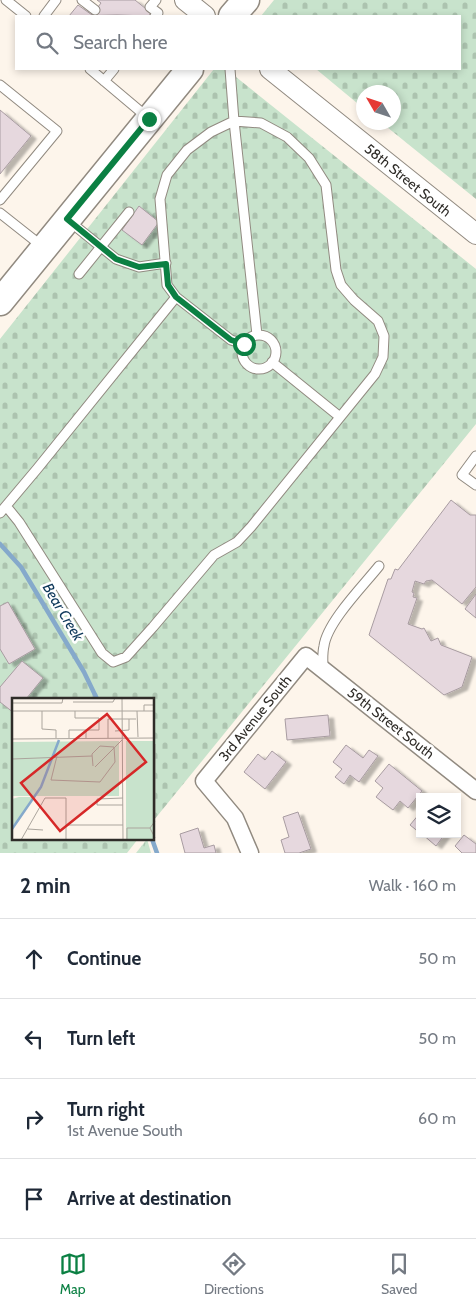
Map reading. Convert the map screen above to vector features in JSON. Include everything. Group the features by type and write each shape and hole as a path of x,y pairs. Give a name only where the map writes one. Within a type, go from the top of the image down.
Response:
{"main road":[{"path":"233,15 246,0"},
{"path":"0,302 149,119 183,71"}],"street":[{"path":"185,0 204,15"},
{"name":"58th Street South","path":"271,70 476,234"},
{"name":"59th Street South","path":"306,656 474,784"},
{"name":"3rd Avenue South","path":"250,853 235,818 204,781 306,656"}],"lane":[{"path":"6,0 25,15"},
{"path":"45,15 56,0"},
{"path":"82,0 95,10"},
{"path":"142,0 153,3 158,13 157,15"},
{"path":"227,15 234,0"},
{"path":"91,70 149,119"},
{"path":"104,81 113,70"},
{"path":"230,70 257,335"},
{"path":"0,85 57,131 0,200"},
{"path":"6,506 19,522 102,653 113,662 126,658 214,555 237,542 247,532 375,374 383,357 384,336 378,321 354,300 341,285 336,270 326,185 309,158 287,137 261,123 234,121 211,132 187,150 167,175 160,198 168,285 176,297 231,340 244,344"},
{"path":"79,274 129,212"},
{"path":"0,214 44,248"},
{"path":"67,219 116,259 139,267 166,264"},
{"path":"0,514 176,297"},
{"path":"257,335 272,341 276,352 272,362 263,368 257,368 248,364 244,360 243,355 244,344 252,336 257,335"},
{"path":"272,362 340,417"},
{"path":"476,456 462,475 476,485"},
{"path":"324,670 323,647 326,637 339,614 379,566"}],"green space":[{"path":"274,0 476,0 476,199 391,130 401,130 401,85 356,85 356,102 317,70 461,70 461,15 262,15"},
{"path":"213,70 227,70 476,269 476,424 155,819 155,698 12,698 12,841 136,841 127,853 0,853 0,339"},
{"path":"145,841 148,841 151,853 136,853"}],"building":[{"path":"97,0 135,0 151,13 150,15 92,15 101,3"},
{"path":"78,5 92,15 70,15"},
{"path":"0,110 31,136 0,174"},
{"path":"139,206 159,222 142,245 122,230"},
{"path":"451,500 470,515 476,515 476,587 462,604 432,580 426,581 424,584 415,581 412,592 414,593 413,597 417,598 408,624 424,628 431,641 438,638 441,645 472,657 462,687 444,695 369,635 388,579 391,579 395,569 398,570"},
{"path":"476,594 476,618 465,609"},
{"path":"8,602 35,649 9,664 0,649 0,606"},
{"path":"22,661 43,678 27,698 12,698 12,711 0,702 0,687"},
{"path":"328,715 330,736 287,740 285,719"},
{"path":"346,745 363,758 369,750 378,756 359,782 350,775 344,784 335,777 342,769 333,762"},
{"path":"272,751 286,762 265,789 244,772 258,754 265,760"},
{"path":"389,764 422,791 416,793 416,798 408,808 400,801 393,810 376,797 383,788 375,781"},
{"path":"298,812 311,849 299,853 285,853 281,840 289,837 283,817"},
{"path":"416,818 416,830 410,825"},
{"path":"198,828 204,848 214,845 216,853 185,853 180,834"},
{"path":"464,835 476,844 476,853 462,853 455,846"},
{"path":"427,838 442,838 436,846"}],"waterway":[{"name":"Bear Creek","path":"0,544 21,567 84,672 97,698"},
{"name":"Bear Creek","path":"153,841 157,853"}],"route":[{"path":"149,119 67,219 116,259 139,267 166,264 168,285 176,297 231,340 244,344"}]}
